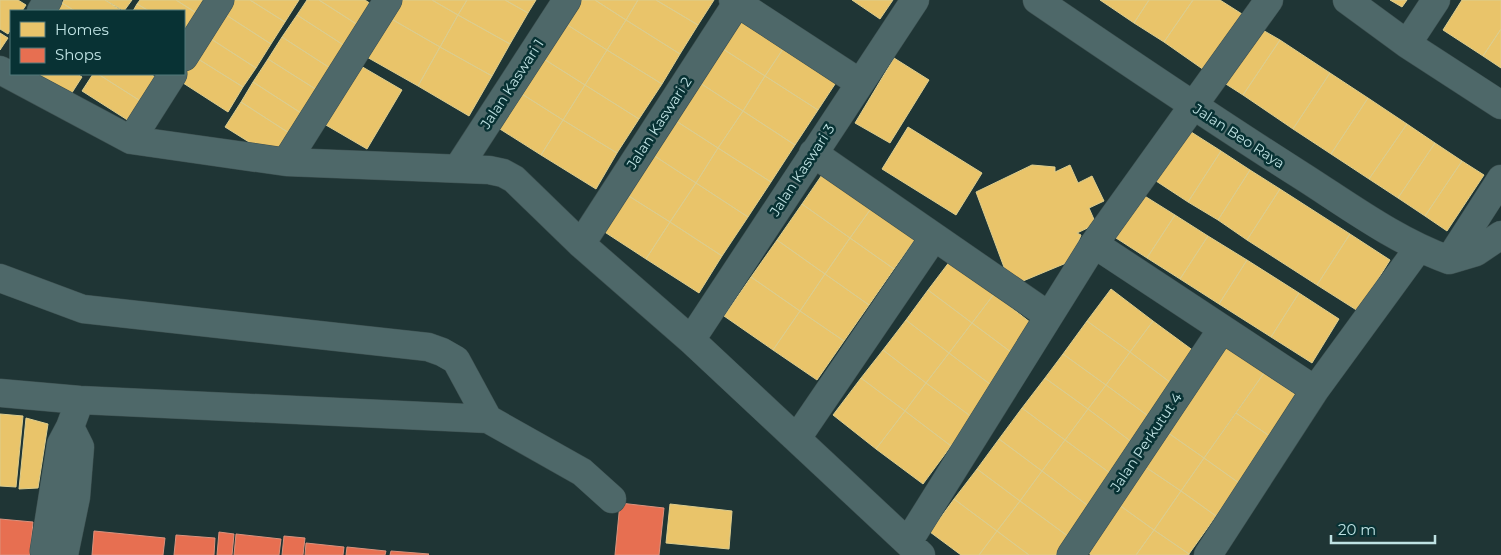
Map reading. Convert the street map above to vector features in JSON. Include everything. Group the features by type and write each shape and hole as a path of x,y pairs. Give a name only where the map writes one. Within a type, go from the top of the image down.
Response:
{"street":[{"path":"185,55 220,0"},
{"path":"286,162 388,0"},
{"name":"Jalan Kaswari 1","path":"458,168 567,0"},
{"name":"Jalan Kaswari 3","path":"691,340 914,0"},
{"name":"Jalan Beo Raya","path":"1037,0 1192,106 1418,249 1449,260"},
{"path":"19,75 131,140 286,162 458,168 503,173 514,179 580,244 691,340 915,549 1049,316 1094,244 1269,0"},
{"path":"1347,0 1407,44 1501,105"},
{"path":"1407,44 1436,0"},
{"path":"735,1 860,83"},
{"name":"Jalan Kaswari 2","path":"580,244 735,1"},
{"path":"131,140 172,75"},
{"path":"812,153 1049,316"},
{"path":"1449,260 1501,179"},
{"path":"1449,260 1476,252 1501,235"},
{"path":"797,438 934,237"},
{"path":"1094,244 1315,390"},
{"path":"1208,555 1315,390 1418,249"},
{"path":"0,278 83,309 428,347 456,360 488,419"},
{"name":"Jalan Perkutut 4","path":"1071,555 1222,329"},
{"path":"0,393 80,400 488,419 582,472 612,499"},
{"path":"46,555 44,551 61,444 70,427 80,400"},
{"path":"64,555 76,497 80,447 70,427"}],"building: Homes":[{"path":"0,0 18,0 26,5 23,10 10,10 10,31 8,34 0,29"},
{"path":"64,0 105,0 120,10 73,10 62,3"},
{"path":"105,0 132,0 125,10"},
{"path":"140,0 176,0 198,14 185,32 185,10 147,10 137,4"},
{"path":"176,0 208,0 198,14"},
{"path":"232,0 250,0 285,22 271,44 223,13"},
{"path":"250,0 299,0 285,22"},
{"path":"307,0 319,0 358,25 345,46 297,15"},
{"path":"319,0 365,0 371,4 358,25"},
{"path":"398,0 432,0 458,15 440,47 388,17"},
{"path":"432,0 467,0 458,15"},
{"path":"467,0 505,0 528,13 510,44 458,15"},
{"path":"505,0 536,0 528,13"},
{"path":"570,0 595,0 626,20 607,50 558,19"},
{"path":"595,0 638,0 626,20"},
{"path":"638,0 656,0 698,25 680,54 626,20"},
{"path":"656,0 714,0 698,25"},
{"path":"852,0 893,0 880,19"},
{"path":"1100,0 1149,0 1134,23"},
{"path":"1149,0 1193,0 1164,42 1134,23"},
{"path":"1193,0 1220,0 1242,14 1204,70 1164,42"},
{"path":"1390,0 1407,0 1402,7"},
{"path":"1462,0 1501,0 1501,29 1483,56 1443,30"},
{"path":"62,3 73,10 58,10"},
{"path":"137,4 147,10 134,10"},
{"path":"743,10 789,40 765,76 720,47"},
{"path":"223,13 271,44 256,68 208,37"},
{"path":"297,15 345,46 330,68 282,37"},
{"path":"458,15 510,44 492,76 440,47"},
{"path":"388,17 440,47 418,86 365,56"},
{"path":"558,19 607,50 585,85 536,54"},
{"path":"626,20 680,54 662,84 607,50"},
{"path":"1254,25 1280,40 1243,95 1218,79"},
{"path":"1501,29 1501,68 1483,56"},
{"path":"0,33 8,38 0,50"},
{"path":"208,37 256,68 243,87 195,57"},
{"path":"282,37 330,68 317,90 268,59"},
{"path":"789,40 841,75 818,110 765,76"},
{"path":"1280,40 1330,73 1293,129 1243,95"},
{"path":"440,47 492,76 469,116 418,86"},
{"path":"720,47 765,76 743,111 697,81"},
{"path":"607,50 662,84 639,119 585,85"},
{"path":"536,54 585,85 563,120 514,89"},
{"path":"195,57 243,87 228,112 180,81"},
{"path":"894,58 929,80 890,143 855,123"},
{"path":"268,59 317,90 301,113 253,82"},
{"path":"354,62 402,90 367,149 319,121"},
{"path":"1330,73 1368,98 1331,154 1293,129"},
{"path":"24,75 79,75 82,77 66,102"},
{"path":"92,75 100,75 142,102 129,121 82,91"},
{"path":"100,75 152,75 157,78 142,102"},
{"path":"765,76 818,110 795,145 743,111"},
{"path":"697,81 743,111 718,148 673,119"},
{"path":"253,82 301,113 289,133 241,102"},
{"path":"585,85 639,119 617,153 563,120"},
{"path":"514,89 563,120 541,155 492,124"},
{"path":"1368,98 1407,124 1369,179 1331,154"},
{"path":"241,102 289,133 273,157 225,127"},
{"path":"743,111 795,145 771,182 718,148"},
{"path":"673,119 718,148 696,183 650,153"},
{"path":"563,120 617,153 596,189 541,155"},
{"path":"1407,124 1435,143 1398,198 1369,179"},
{"path":"908,127 982,173 956,215 882,169"},
{"path":"1188,130 1221,151 1188,202 1156,181"},
{"path":"1435,143 1462,161 1425,216 1398,198"},
{"path":"718,148 771,182 748,217 696,183"},
{"path":"1221,151 1250,170 1218,220 1188,202"},
{"path":"650,153 696,183 670,222 624,193"},
{"path":"1462,161 1484,175 1447,231 1425,216"},
{"path":"1032,165 1055,167 1055,172 1070,165 1078,183 1092,176 1104,201 1089,208 1096,224 1077,233 1081,235 1071,261 1011,286 976,192"},
{"path":"826,169 875,203 850,238 802,204"},
{"path":"1250,170 1280,189 1247,240 1218,220"},
{"path":"696,183 748,217 722,256 670,222"},
{"path":"1280,189 1350,234 1317,285 1247,240"},
{"path":"624,193 670,222 646,259 600,229"},
{"path":"1143,195 1175,215 1147,258 1116,238"},
{"path":"875,203 919,234 894,269 850,238"},
{"path":"802,204 850,238 825,274 777,240"},
{"path":"1175,215 1208,236 1180,279 1147,258"},
{"path":"670,222 722,256 699,293 646,259"},
{"path":"1350,234 1390,260 1358,311 1317,285"},
{"path":"1208,236 1247,260 1219,304 1180,279"},
{"path":"850,238 894,269 869,305 825,274"},
{"path":"777,240 825,274 800,311 751,277"},
{"path":"1247,260 1299,293 1271,337 1219,304"},
{"path":"950,261 994,294 972,323 928,290"},
{"path":"825,274 869,305 844,341 800,311"},
{"path":"751,277 800,311 773,350 724,316"},
{"path":"1111,289 1153,321 1130,352 1087,321"},
{"path":"928,290 972,323 949,353 906,320"},
{"path":"1299,293 1339,319 1312,363 1271,337"},
{"path":"994,294 1040,330 1019,358 972,323"},
{"path":"800,311 844,341 817,380 773,350"},
{"path":"906,320 949,353 926,383 883,350"},
{"path":"1087,321 1130,352 1106,385 1063,354"},
{"path":"1153,321 1202,357 1179,389 1130,352"},
{"path":"972,323 1019,358 995,388 949,353"},
{"path":"1225,345 1264,373 1204,458 1164,430"},
{"path":"883,350 926,383 905,411 861,378"},
{"path":"1130,352 1179,389 1155,421 1106,385"},
{"path":"949,353 995,388 973,418 926,383"},
{"path":"1063,354 1106,385 1088,409 1045,378"},
{"path":"1264,373 1299,397 1271,437 1236,413"},
{"path":"861,378 905,411 876,449 833,415"},
{"path":"1045,378 1088,409 1065,440 1022,408"},
{"path":"926,383 973,418 951,446 905,411"},
{"path":"1106,385 1155,421 1137,446 1088,409"},
{"path":"1022,408 1065,440 1042,471 999,439"},
{"path":"1088,409 1137,446 1114,476 1065,440"},
{"path":"905,411 951,446 923,484 876,449"},
{"path":"1236,413 1271,437 1239,483 1204,458"},
{"path":"0,414 23,416 16,487 0,486"},
{"path":"26,418 48,424 38,488 19,489"},
{"path":"1164,430 1204,458 1181,491 1141,464"},
{"path":"999,439 1042,471 1020,501 977,469"},
{"path":"1065,440 1114,476 1091,508 1042,471"},
{"path":"1204,458 1239,483 1216,516 1181,491"},
{"path":"1141,464 1181,491 1154,530 1115,502"},
{"path":"977,469 1020,501 997,531 954,499"},
{"path":"1042,471 1091,508 1069,537 1020,501"},
{"path":"1181,491 1216,516 1189,554 1154,530"},
{"path":"954,499 997,531 979,555 961,555 930,532"},
{"path":"1020,501 1069,537 1056,555 1029,555 997,531"},
{"path":"1115,502 1154,530 1136,555 1091,555 1082,548"},
{"path":"670,504 732,511 729,549 666,543"},
{"path":"1154,530 1189,554 1189,555 1136,555"},
{"path":"997,531 1029,555 979,555"}],"building: Shops":[{"path":"620,503 664,508 659,555 615,555"},
{"path":"0,519 33,522 30,555 0,555"},
{"path":"94,531 165,538 163,555 92,555"},
{"path":"219,532 234,534 232,555 217,555"},
{"path":"236,534 281,539 279,555 234,555"},
{"path":"176,535 215,538 214,555 174,555"},
{"path":"284,536 305,538 303,555 282,555"},
{"path":"306,543 344,547 343,555 305,555"},
{"path":"347,547 386,551 385,555 346,555"},
{"path":"391,551 429,554 390,555"}]}
